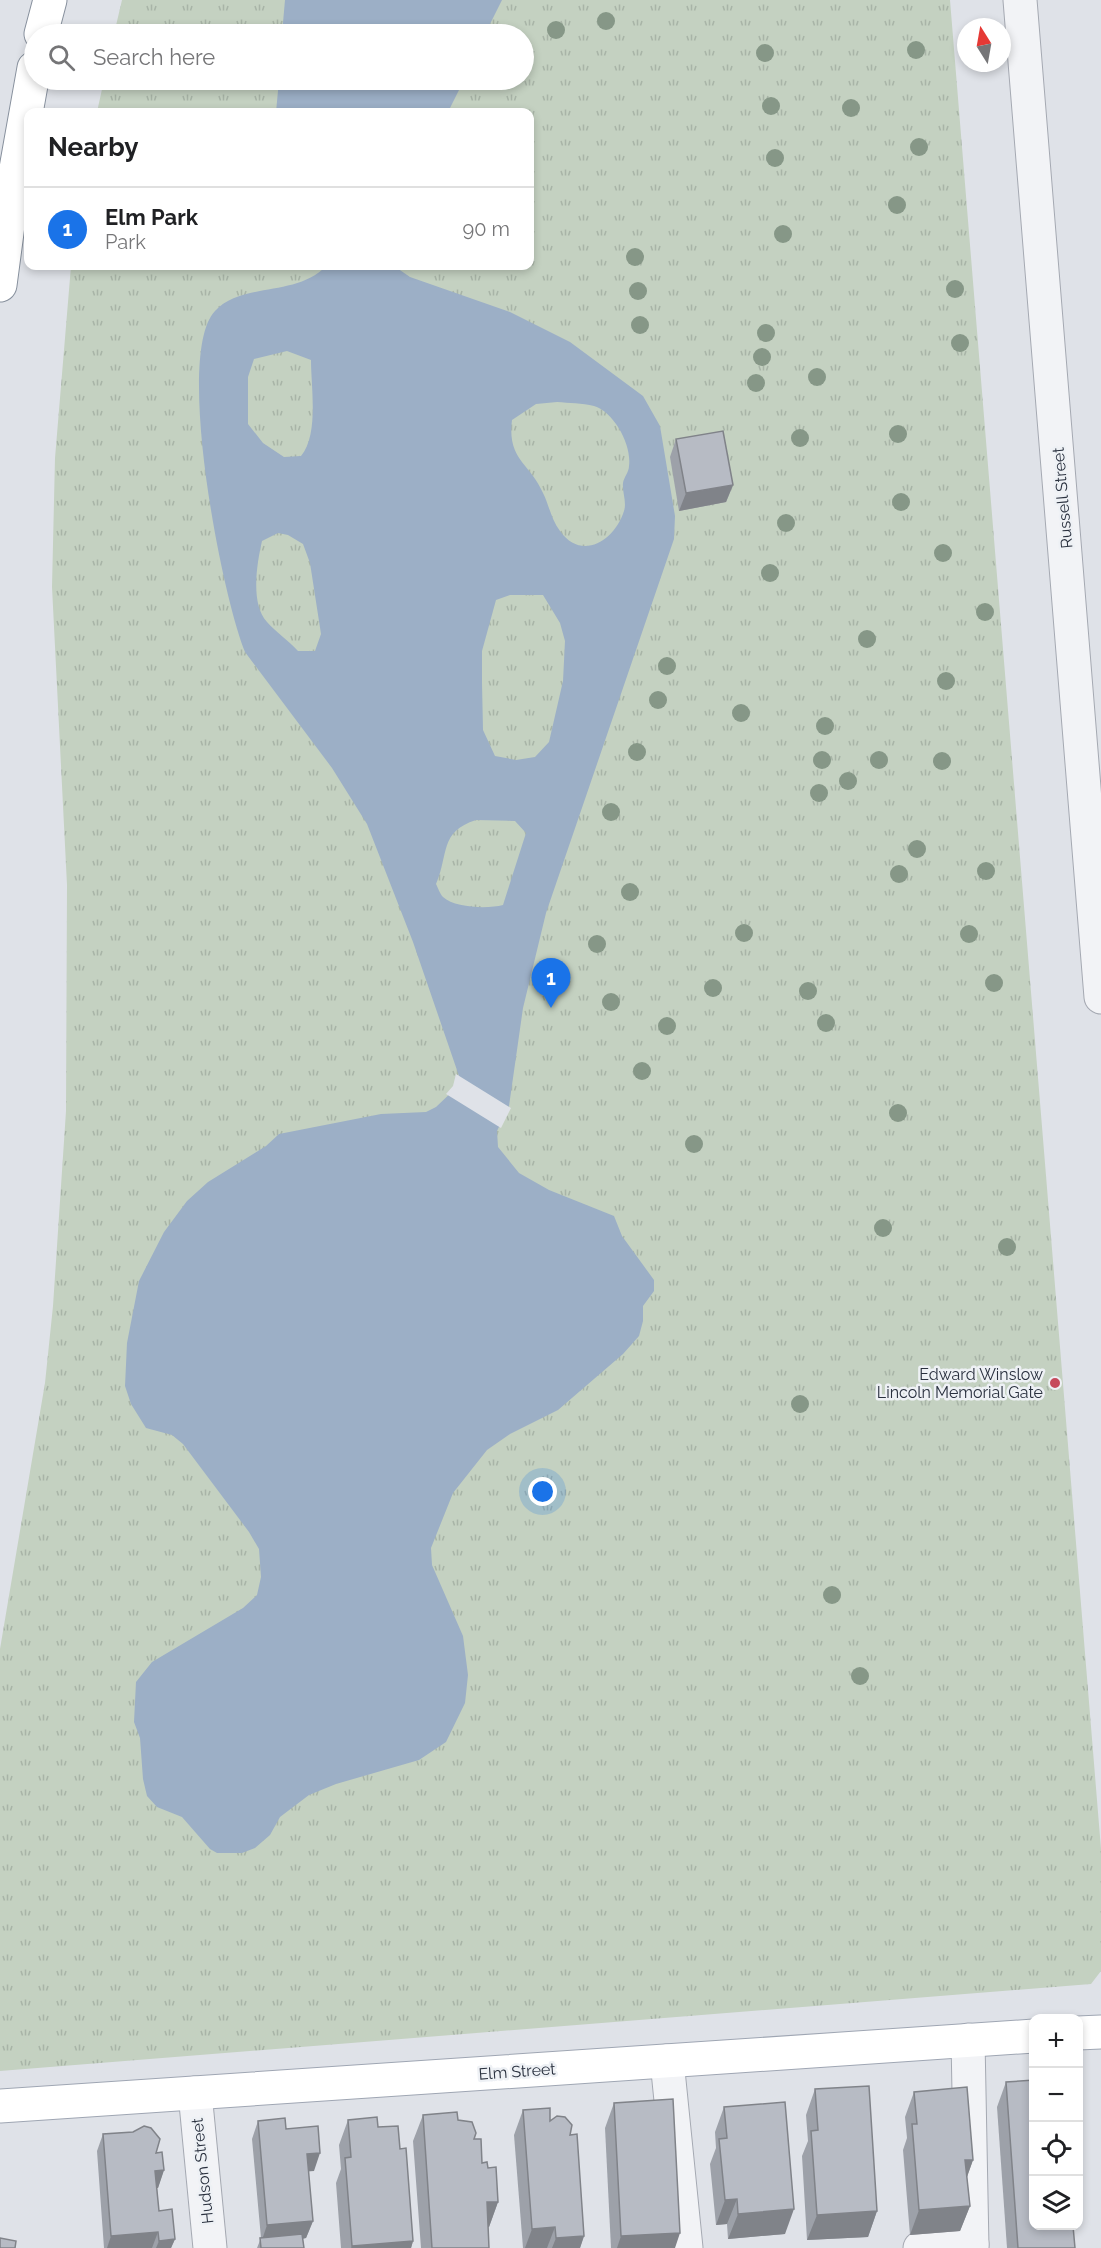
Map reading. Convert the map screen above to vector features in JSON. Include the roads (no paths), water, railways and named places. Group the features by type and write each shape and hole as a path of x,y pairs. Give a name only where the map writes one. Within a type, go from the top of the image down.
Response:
{"main road":[{"path":"44,24 50,0"},
{"path":"27,108 30,90"},
{"path":"0,285 24,124"},
{"path":"1083,2033 1101,2032"},
{"name":"Elm Street","path":"0,2106 1029,2036"}],"street":[{"name":"Russell Street","path":"1020,0 1096,857 1101,997"},
{"path":"920,2248 972,2246 968,2040"},
{"path":"667,2061 686,2248"},
{"name":"Hudson Street","path":"195,2093 210,2248"}],"water":[{"path":"285,0 502,0 490,24 283,24"},
{"path":"278,90 459,90 450,108 276,108"},
{"path":"321,270 400,270 410,277 510,312 570,342 643,396 660,426 675,516 674,539 546,913 523,1008 509,1106 497,1131 498,1147 519,1173 549,1190 614,1216 622,1236 654,1280 654,1291 643,1306 643,1321 639,1336 623,1354 558,1410 510,1434 487,1450 453,1493 431,1548 432,1565 463,1636 468,1675 465,1703 446,1742 419,1760 336,1784 309,1795 280,1817 270,1835 255,1848 242,1853 217,1853 210,1849 182,1817 157,1807 147,1796 143,1779 140,1738 134,1722 136,1682 152,1662 243,1608 257,1595 261,1577 259,1549 249,1532 183,1444 172,1435 146,1428 131,1404 125,1386 127,1343 139,1281 164,1232 187,1201 208,1182 266,1146 279,1134 381,1114 426,1112 436,1107 456,1088 459,1076 413,942 367,824 332,768 245,652 225,581 206,477 200,423 199,375 204,336 215,311 226,302 254,292 300,282","holes":["287,351 311,360 313,397 312,424 307,447 301,456 284,457 263,443 248,424 248,377 254,359","557,402 594,406 601,409 615,422 628,449 629,468 623,483 624,511 613,531 597,544 578,545 560,531 538,483 516,453 513,444 512,420 536,404","278,533 288,535 303,544 310,563 321,634 315,651 298,651 267,622 258,605 256,583 262,541","510,595 543,595 560,623 565,641 563,681 549,742 535,757 516,760 495,756 483,730 482,651 496,600","476,820 515,821 526,833 503,905 481,907 448,901 436,884 447,845 456,831"]}],"place":[{"name":"Elm Park","path":"551,1008"},
{"name":"Edward Winslow Lincoln Memorial Gate","path":"1055,1383"}]}
